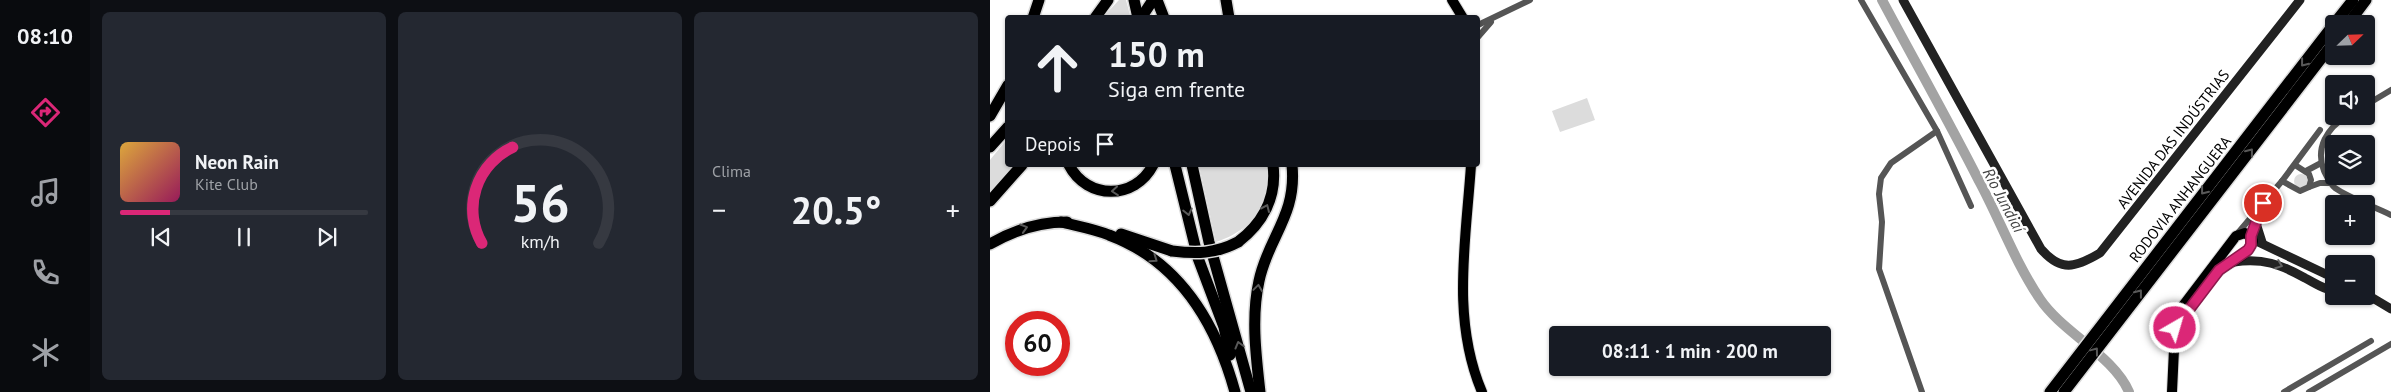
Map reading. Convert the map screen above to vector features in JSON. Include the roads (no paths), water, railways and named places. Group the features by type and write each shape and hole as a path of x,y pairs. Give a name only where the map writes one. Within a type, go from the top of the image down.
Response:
{"highway":[{"path":"1034,15 1039,0"},
{"path":"1134,0 1139,15"},
{"path":"1142,15 1155,0"},
{"path":"1155,0 1158,15"},
{"path":"1155,0 1162,15"},
{"path":"1226,0 1228,15"},
{"name":"RODOVIA ANHANGUERA","path":"2341,15 2353,0"},
{"path":"2355,15 2366,0"},
{"path":"1097,15 1106,3"},
{"name":"RODOVIA ANHANGUERA","path":"2050,392 2077,366 2325,36"},
{"name":"RODOVIA ANHANGUERA","path":"2105,328 2325,53"},
{"path":"990,116 1005,90"},
{"path":"990,147 1005,130"},
{"path":"990,201 1020,167"},
{"path":"1070,167 1077,177 1086,185 1101,191 1110,192 1120,191 1137,184 1149,173 1152,167"},
{"path":"1176,167 1198,258 1224,327 1240,392"},
{"path":"1192,167 1209,242 1251,392"},
{"path":"990,244 1018,230 1061,222 1078,222 1109,229 1172,251 1206,253 1226,248 1238,242 1250,232 1264,214 1273,187 1273,167"},
{"path":"1260,392 1255,329 1259,281 1292,196 1292,167"},
{"path":"1061,222 1110,235 1127,243 1158,261 1173,275 1196,305 1218,342 1227,361 1235,392"},
{"name":"RODOVIA ANHANGUERA","path":"2064,392 2077,366"}],"main road":[{"path":"1453,2 1455,15"},
{"path":"1453,2 1461,15"},
{"path":"1471,167 1462,273 1463,302 1471,359 1482,392"},
{"path":"2172,392 2175,328 2225,250 2236,236 2245,233 2255,239 2248,250 2219,270 2204,284"},
{"path":"2225,250 2231,263"}],"street":[{"path":"1480,24 1530,0"},
{"path":"1861,0 1937,131 1971,206"},
{"name":"AVENIDA DAS INDÚSTRIAS","path":"1903,0 2041,249 2051,261 2070,266 2088,260 2100,253 2300,0"},
{"path":"1480,34 1494,19"},
{"path":"2375,100 2391,90"},
{"path":"2325,172 2321,163 2322,144 2328,132 2336,125"},
{"path":"2236,236 2295,165 2320,130"},
{"path":"1922,392 1879,270 1882,222 1879,194 1881,178 1890,163 1937,131"},
{"path":"2306,171 2321,163"},
{"path":"2295,165 2306,171 2311,177 2309,187"},
{"path":"2282,181 2300,191 2320,183 2325,183"},
{"path":"2332,185 2391,215"},
{"path":"2263,203 2256,223 2255,239 2325,274"},
{"path":"2231,263 2266,260 2325,288"},
{"path":"2375,300 2391,309"},
{"path":"2284,392 2370,342 2375,354"},
{"path":"2309,392 2391,344"}],"waterway":[{"name":"Rio Jundiaí","path":"1882,0 1987,196 2031,285 2050,311 2112,367 2122,379 2129,392"},
{"name":"Rio Jundiaí","path":"2126,385 2132,392"}]}
